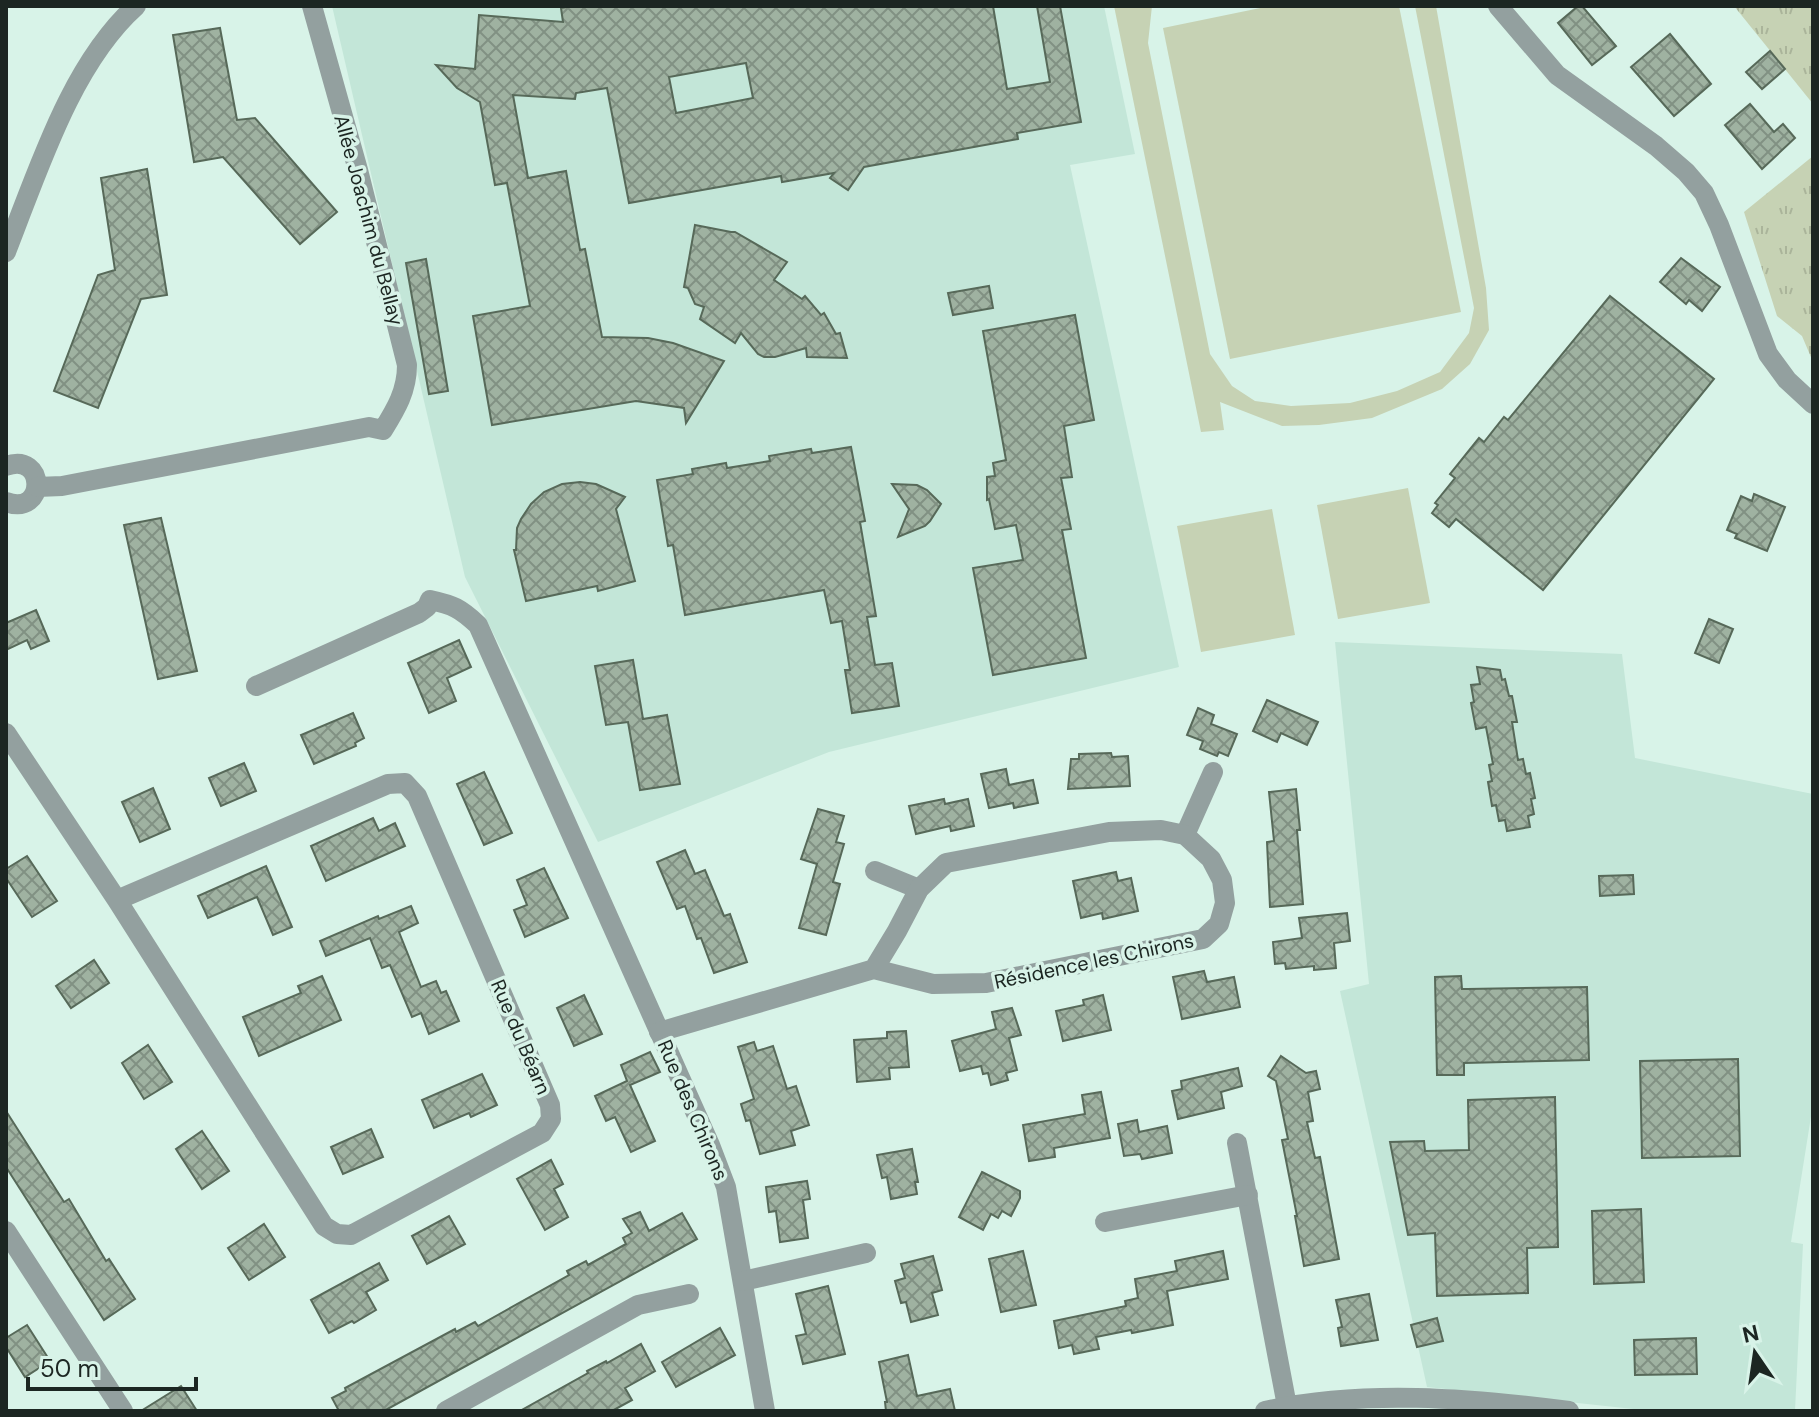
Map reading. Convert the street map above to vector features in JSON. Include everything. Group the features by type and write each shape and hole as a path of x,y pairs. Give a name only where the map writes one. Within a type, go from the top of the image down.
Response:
{"street":[{"path":"6,252 82,73 94,53 136,6"},
{"name":"Allée Joachim du Bellay","path":"37,487 62,486 369,427 383,430 405,390 407,365 358,170 312,6"},
{"path":"1498,6 1557,75 1656,146 1686,172 1704,193 1768,354 1787,380 1813,404"},
{"path":"6,466 15,463 27,466 35,475 37,487 35,494 24,503 6,502"},
{"name":"Rue des Chirons","path":"256,686 419,613 430,600 463,611 478,625 726,1187 765,1411"},
{"name":"Rue du Béarn","path":"6,733 117,900 324,1226 337,1234 351,1235 542,1133 551,1119 550,1105 417,796 405,783 388,784 117,900"},
{"path":"659,1032 874,969 919,889 946,863 1109,832 1161,830 1185,835 1213,772"},
{"name":"Résidence les Chirons","path":"874,969 933,984 986,983 1203,939 1219,924 1225,903 1222,880 1211,859 1185,835"},
{"path":"875,871 919,889"},
{"path":"1237,1143 1287,1406"},
{"path":"1105,1222 1248,1195"},
{"path":"6,1231 123,1411"},
{"path":"743,1281 866,1253"},
{"path":"446,1411 638,1305 689,1294"},
{"path":"1265,1411 1340,1399 1487,1400 1569,1411"}],"shaded area":[{"path":"332,6 1104,6 1135,154 1070,165 1179,667 829,752 598,842 465,577"},
{"path":"1335,642 1622,654 1635,758 1813,794 1813,1104 1791,1242 1803,1244 1795,1411 1652,1411 1427,1387 1340,991 1369,984"}],"green space":[{"path":"1114,6 1152,6 1148,43 1210,354 1232,386 1255,401 1291,406 1350,403 1397,391 1440,372 1469,333 1474,308 1415,6 1436,6 1486,288 1489,330 1470,364 1442,389 1372,418 1282,426 1220,402 1224,430 1201,432"},
{"path":"1270,6 1399,6 1461,312 1230,359 1163,28"},
{"path":"1734,6 1813,6 1813,104"},
{"path":"1813,156 1813,362 1802,336 1777,316 1744,212"},
{"path":"1408,488 1430,603 1338,619 1317,505"},
{"path":"1272,509 1295,635 1201,652 1177,526"}],"building":[{"path":"993,6 1007,89 1050,82 1037,6 1060,6 1081,122 1017,133 1018,139 864,167 848,190 830,178 834,173 782,182 781,176 629,203 607,88 576,93 575,99 513,95 528,178 566,171 580,250 585,249 602,337 648,338 673,343 724,361 686,423 684,408 636,401 492,425 473,316 530,306 507,183 495,185 480,102 457,88 436,65 475,69 479,15 563,22 561,8","holes":["746,63 753,98 676,113 669,77"]},
{"path":"1582,6 1616,46 1592,65 1558,23"},
{"path":"220,28 237,120 255,118 337,212 300,244 223,157 194,162 173,35"},
{"path":"1670,34 1711,84 1674,116 1631,67"},
{"path":"1770,51 1785,69 1762,89 1746,72"},
{"path":"1750,104 1774,132 1783,124 1795,138 1762,169 1725,125"},
{"path":"147,169 167,295 141,299 98,408 54,391 98,275 115,270 101,178"},
{"path":"695,225 735,232 787,262 774,280 802,299 805,296 821,315 824,313 836,334 840,333 847,358 807,357 806,348 764,357 741,333 735,343 700,319 704,307 695,304 688,288 684,287"},
{"path":"1681,258 1720,287 1702,311 1689,300 1686,304 1660,282"},
{"path":"426,259 448,391 429,394 406,263"},
{"path":"989,286 993,308 953,315 948,293"},
{"path":"1610,296 1714,379 1543,590 1456,519 1449,527 1432,513 1438,505 1435,503 1455,478 1450,474 1479,438 1484,442 1504,417 1508,420"},
{"path":"1075,315 1094,420 1064,426 1072,477 1061,478 1071,529 1062,530 1086,658 993,675 973,568 1023,560 1016,525 995,529 987,500 987,477 995,476 993,463 1006,460 983,331"},
{"path":"851,447 865,521 860,522 876,616 867,617 875,665 892,663 899,706 852,713 845,670 850,670 842,621 831,623 824,590 685,615 673,545 668,546 657,480 693,474 692,469 726,463 727,468 770,461 769,456"},
{"path":"562,484 596,484 625,497 616,509 635,581 598,591 597,586 526,601 514,550 521,519 544,492"},
{"path":"892,484 917,485 941,504 925,526 898,537 909,509"},
{"path":"1754,494 1785,507 1767,551 1735,538 1737,534 1727,530 1741,496 1752,501"},
{"path":"161,518 197,671 158,679 124,525"},
{"path":"36,610 49,641 31,649 27,640 6,650 6,623"},
{"path":"1709,619 1733,629 1719,663 1695,653"},
{"path":"459,640 471,667 447,678 456,701 429,713 408,663"},
{"path":"633,660 643,719 667,715 680,784 640,790 628,722 606,725 595,666"},
{"path":"1477,667 1500,670 1509,696 1512,696 1517,722 1512,722 1518,760 1523,759 1526,774 1530,773 1535,798 1531,799 1534,814 1528,816 1530,827 1507,831 1505,820 1499,821 1496,805 1492,806 1488,782 1492,781 1489,765 1493,764 1486,727 1476,729 1471,703 1474,702 1471,685 1480,684"},
{"path":"1267,700 1318,722 1307,745 1281,733 1277,742 1253,731"},
{"path":"1198,708 1214,715 1211,724 1237,734 1228,756 1219,752 1217,756 1200,749 1203,741 1187,735"},
{"path":"353,713 364,738 355,743 356,746 314,764 301,735"},
{"path":"1111,753 1112,757 1128,756 1130,786 1068,789 1071,759 1079,759 1079,754"},
{"path":"244,763 256,791 221,806 209,778"},
{"path":"1006,769 1009,785 1033,780 1038,803 1014,808 1013,803 989,808 981,774"},
{"path":"484,772 512,833 484,845 457,784"},
{"path":"153,788 170,829 140,842 122,802"},
{"path":"1296,789 1303,904 1270,907 1267,842 1274,841 1269,792"},
{"path":"944,799 945,804 968,799 974,826 951,831 950,826 916,834 909,806"},
{"path":"818,809 844,816 836,842 844,844 833,882 840,884 826,935 799,928 817,864 801,859"},
{"path":"373,818 379,831 395,823 405,846 326,881 311,846"},
{"path":"685,850 695,874 705,870 724,916 730,914 747,962 714,973 685,906 677,909 657,862"},
{"path":"27,856 57,901 32,917 6,878 6,869"},
{"path":"266,866 292,927 273,935 257,897 208,918 198,896"},
{"path":"544,868 568,918 525,937 514,910 527,905 517,880"},
{"path":"1116,872 1118,881 1131,878 1138,911 1103,919 1102,913 1081,918 1073,881"},
{"path":"1633,875 1634,894 1600,896 1599,876"},
{"path":"411,906 418,923 399,932 421,987 436,981 441,993 446,991 459,1021 429,1034 421,1013 412,1017 390,965 382,968 370,938 326,956 320,941 378,916 379,919"},
{"path":"1347,913 1350,941 1334,943 1336,968 1314,970 1314,966 1286,969 1285,963 1275,964 1273,942 1302,938 1299,918"},
{"path":"94,960 109,983 71,1008 56,986"},
{"path":"1204,971 1207,982 1234,977 1240,1007 1182,1019 1173,977"},
{"path":"322,976 341,1020 259,1056 243,1017 301,993 298,986"},
{"path":"1461,976 1462,989 1587,987 1589,1060 1464,1063 1464,1075 1437,1075 1435,977"},
{"path":"584,995 602,1034 574,1046 557,1008"},
{"path":"1103,995 1111,1030 1063,1041 1056,1011 1084,1005 1083,1000"},
{"path":"1012,1008 1021,1035 1009,1038 1017,1070 1006,1073 1008,1080 991,1085 988,1073 983,1074 981,1066 960,1071 952,1041 996,1029 992,1012"},
{"path":"906,1031 909,1067 889,1068 890,1079 857,1082 854,1040 887,1038 887,1032"},
{"path":"754,1042 757,1051 773,1046 787,1089 796,1086 809,1125 791,1131 795,1145 760,1154 750,1120 746,1121 741,1104 754,1099 738,1047"},
{"path":"148,1045 172,1082 144,1099 122,1063"},
{"path":"650,1052 660,1072 630,1085 655,1141 631,1152 615,1117 606,1121 595,1096 627,1081 621,1065"},
{"path":"1281,1056 1306,1073 1316,1071 1320,1089 1308,1092 1313,1121 1307,1122 1315,1158 1320,1157 1339,1259 1304,1266 1282,1140 1288,1139 1276,1081 1268,1076"},
{"path":"1738,1059 1740,1156 1642,1158 1640,1061"},
{"path":"1238,1068 1242,1086 1221,1092 1224,1108 1178,1119 1172,1091 1182,1089 1181,1081"},
{"path":"482,1074 497,1105 434,1128 422,1100"},
{"path":"1101,1092 1110,1138 1054,1148 1055,1157 1029,1161 1023,1125 1085,1114 1082,1095"},
{"path":"1555,1097 1558,1247 1527,1248 1528,1293 1437,1296 1435,1233 1408,1235 1390,1142 1424,1141 1425,1151 1469,1150 1468,1100"},
{"path":"6,1111 64,1202 69,1199 106,1261 109,1259 135,1299 104,1320 6,1167"},
{"path":"1137,1120 1139,1132 1167,1126 1172,1153 1142,1159 1140,1154 1124,1156 1118,1124"},
{"path":"371,1129 383,1157 343,1174 331,1147"},
{"path":"202,1131 229,1171 202,1189 176,1149"},
{"path":"912,1149 917,1194 891,1199 887,1177 882,1178 877,1155"},
{"path":"551,1160 563,1184 554,1189 568,1217 545,1230 517,1179"},
{"path":"982,1172 1020,1191 1011,1216 1002,1211 998,1218 991,1214 983,1230 959,1217"},
{"path":"807,1181 810,1199 803,1200 808,1238 780,1242 776,1211 769,1212 766,1187"},
{"path":"1641,1209 1644,1282 1594,1284 1592,1211"},
{"path":"640,1212 649,1231 682,1213 697,1239 384,1411 339,1411 332,1398 346,1391 345,1388 455,1329 456,1332 475,1322 478,1326 569,1275 567,1271 586,1261 588,1265 626,1244 623,1238 632,1233 623,1219"},
{"path":"449,1216 465,1244 427,1264 412,1236"},
{"path":"264,1224 285,1257 249,1280 228,1248"},
{"path":"1023,1251 1036,1305 1001,1312 989,1259"},
{"path":"1223,1251 1228,1279 1167,1291 1173,1325 1096,1337 1099,1349 1074,1354 1072,1345 1059,1348 1054,1321 1126,1306 1125,1301 1138,1298 1135,1279 1177,1271 1175,1261"},
{"path":"933,1256 942,1290 932,1293 938,1315 911,1322 906,1302 901,1303 895,1281 905,1278 901,1264"},
{"path":"379,1263 388,1280 366,1292 376,1310 329,1333 311,1300"},
{"path":"828,1286 845,1354 803,1364 796,1336 806,1334 796,1294"},
{"path":"1369,1294 1378,1340 1341,1346 1338,1328 1342,1327 1336,1300"},
{"path":"1437,1318 1443,1341 1417,1347 1411,1325"},
{"path":"27,1325 50,1361 25,1377 6,1347 6,1338"},
{"path":"720,1328 735,1355 676,1387 662,1362"},
{"path":"1696,1338 1697,1374 1635,1375 1634,1340"},
{"path":"641,1344 655,1371 625,1388 632,1400 612,1411 520,1411 587,1371"},
{"path":"908,1355 917,1396 950,1389 955,1411 886,1411 879,1362"},
{"path":"181,1386 197,1411 141,1411"}]}
